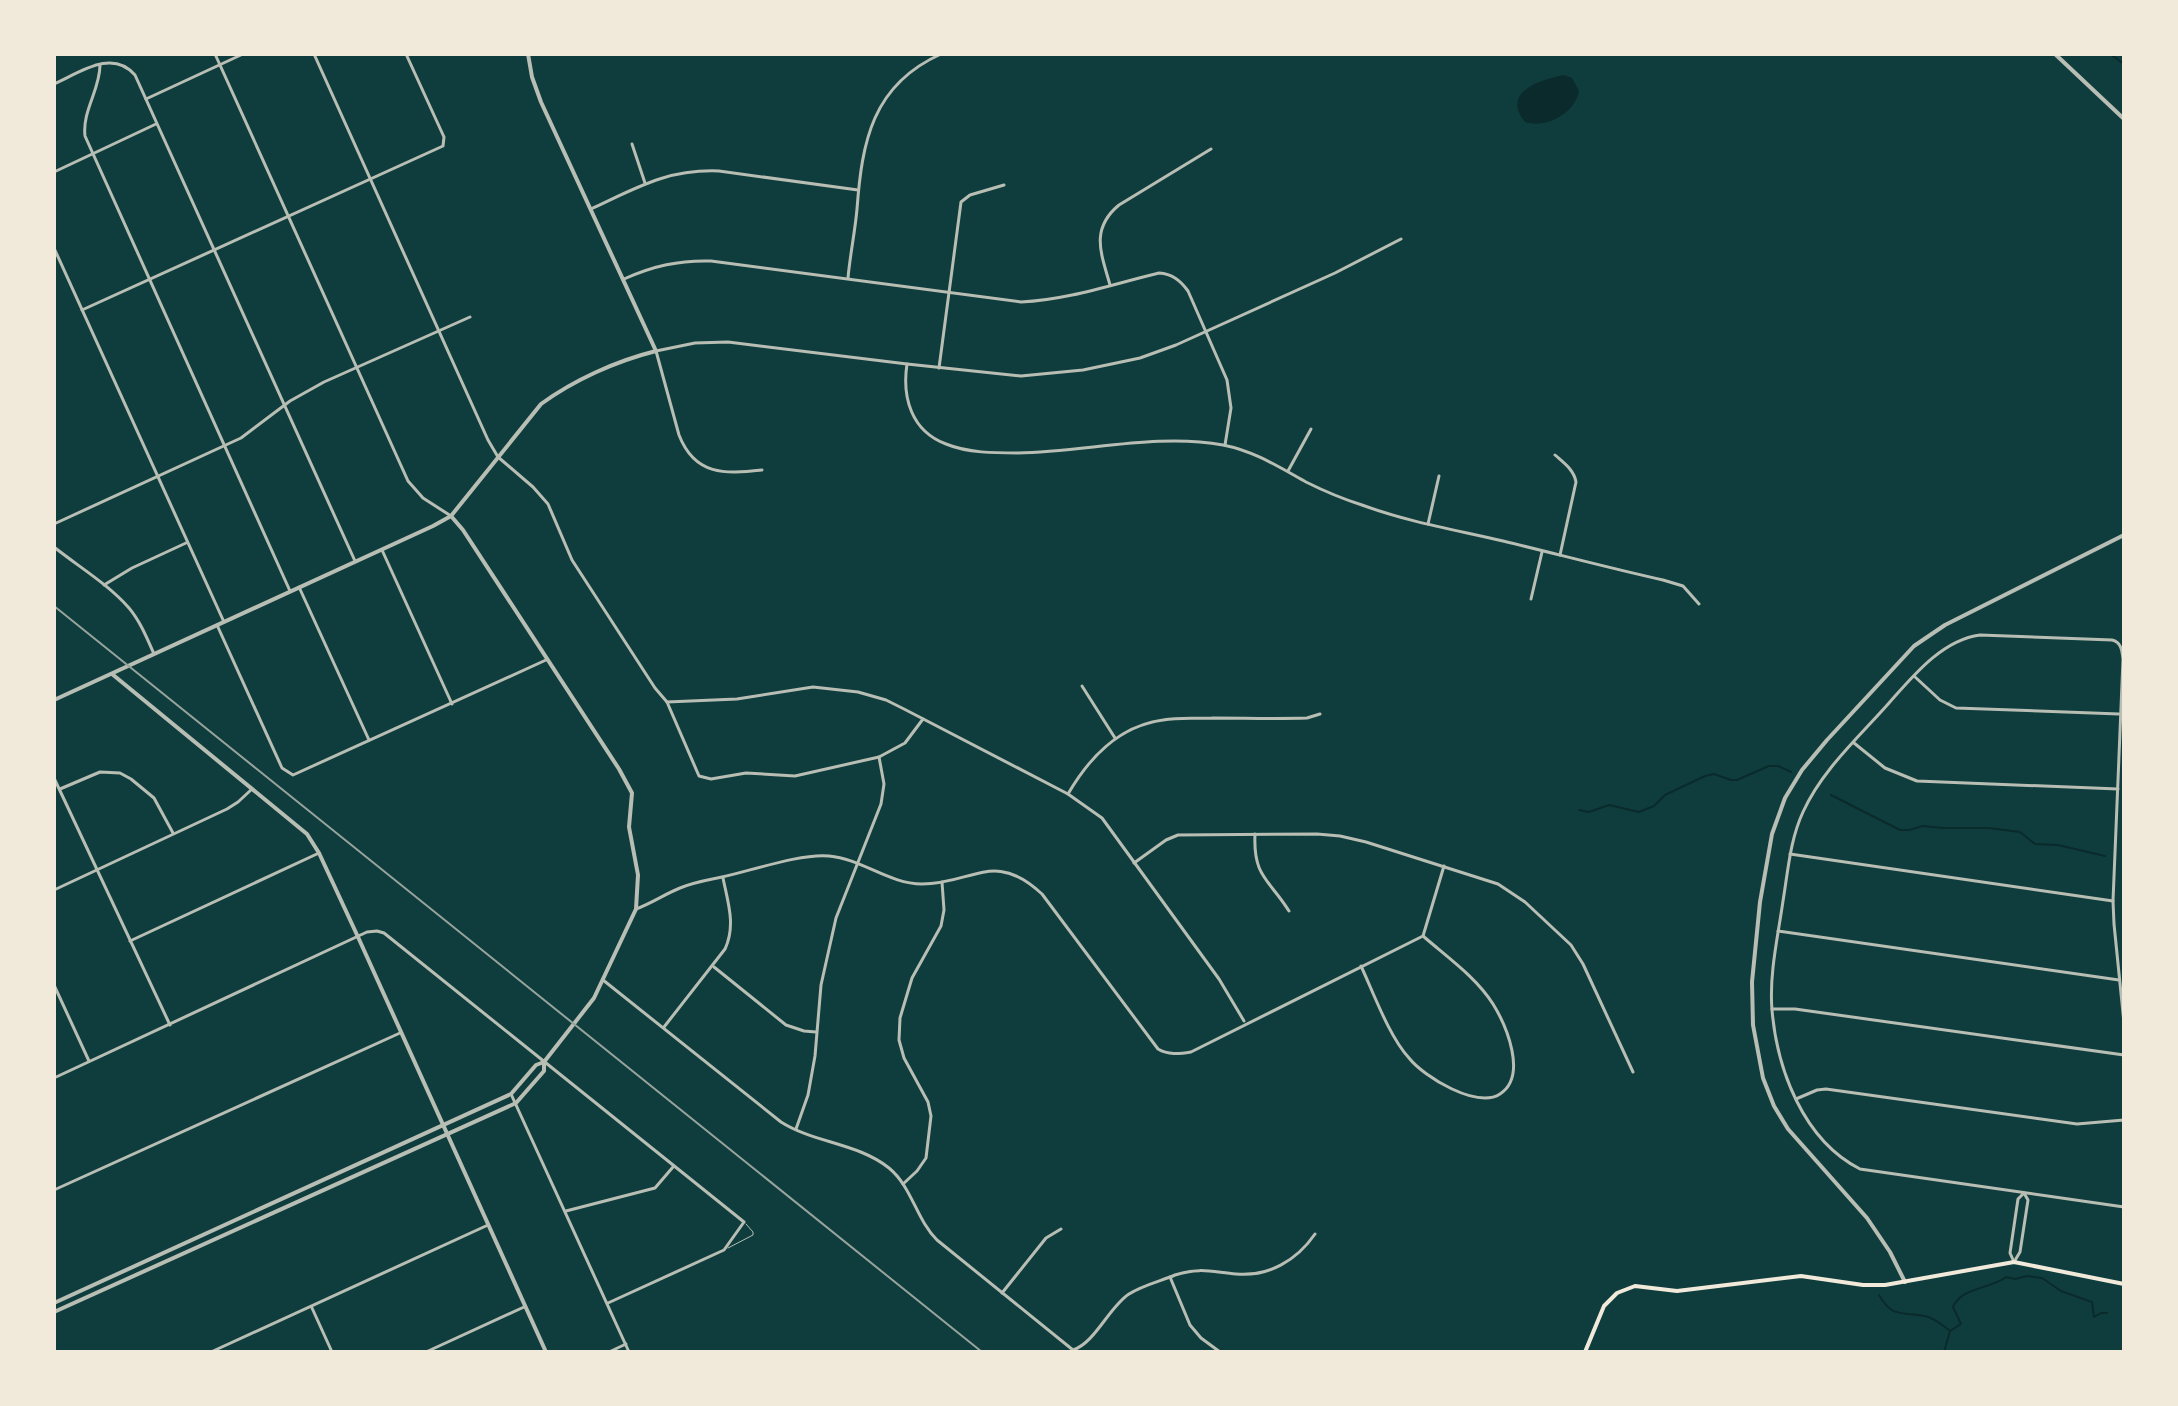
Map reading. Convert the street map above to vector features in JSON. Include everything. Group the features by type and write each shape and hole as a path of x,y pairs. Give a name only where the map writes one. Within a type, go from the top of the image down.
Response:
{"main road":[{"path":"1585,1352 1604,1306 1617,1293 1635,1286 1677,1291 1801,1276 1863,1285 1905,1282 2014,1262 2124,1284"}],"street":[{"path":"54,1303 511,1094 536,1065 544,1062 594,998 636,909 639,886 629,827 633,797 631,788 463,530 451,516 423,498 408,481 215,54"},
{"path":"146,99 243,54"},
{"path":"314,54 488,440 498,457 548,504 566,549 581,575 667,702 699,776 746,773 786,776 879,757 905,743 923,719"},
{"path":"82,310 439,149 444,144 444,137 406,54"},
{"path":"528,54 541,102 656,351 682,443 693,458 720,472 762,470"},
{"path":"848,278 865,143 881,105 892,89 910,72 941,54"},
{"path":"2055,54 2124,119"},
{"path":"100,63 99,80 84,127 85,136 290,591"},
{"path":"54,84 100,63 127,66 135,75 355,561"},
{"path":"54,172 157,124"},
{"path":"632,144 645,183"},
{"path":"1110,285 1099,242 1100,231 1109,213 1211,149"},
{"path":"591,209 645,183 667,175 698,170 858,190"},
{"path":"939,368 961,202 970,195 1004,185"},
{"path":"54,700 451,516 534,411 560,391 614,365 656,351 695,343 738,342 1021,376 1083,370 1140,358 1207,332 1401,239"},
{"path":"54,248 224,622"},
{"path":"624,279 656,266 696,260 1021,302 1073,296 1159,273 1167,274 1182,283 1188,291 1227,380 1231,408 1225,445"},
{"path":"54,524 251,431 285,404 313,388 470,317"},
{"path":"907,364 904,384 914,418 935,439 965,450 1046,453 1169,440 1225,445 1262,457 1332,494 1363,506 1683,586 1699,604"},
{"path":"1288,471 1311,429"},
{"path":"1555,455 1575,475 1576,482 1560,555"},
{"path":"1428,524 1439,476"},
{"path":"1905,1282 1890,1252 1861,1209 1788,1129 1774,1106 1763,1078 1753,1025 1752,982 1760,902 1772,834 1785,798 1799,774 1908,651 1945,625 2124,535"},
{"path":"104,585 132,568 187,543"},
{"path":"54,547 104,585 134,615 154,654"},
{"path":"382,549 452,704"},
{"path":"1531,599 1542,551"},
{"path":"299,587 369,740"},
{"path":"217,625 282,768 293,775 547,659"},
{"path":"2124,1023 2113,901 2122,651 2118,643 2112,640 1976,636 1959,641 1929,661 1854,743 1824,777 1800,820 1790,854 1778,931 1772,1009 1780,1056 1796,1099 1819,1134 1846,1160 1863,1169 2124,1207"},
{"path":"112,674 307,834 358,937 546,1352"},
{"path":"1914,676 1940,700 1956,708 2120,714"},
{"path":"1082,686 1115,738"},
{"path":"667,702 737,699 813,687 858,692 886,700 1068,794 1102,818 1219,979 1245,1023"},
{"path":"1068,794 1094,757 1115,738 1160,720 1307,718 1320,714"},
{"path":"1854,743 1885,768 1917,781 2118,789"},
{"path":"796,1129 808,1095 824,966 836,918 881,804 884,784 879,757"},
{"path":"60,789 100,772 120,773 154,798 173,833"},
{"path":"54,778 170,1025"},
{"path":"54,890 227,809 252,789"},
{"path":"1255,834 1254,850 1259,869 1289,911"},
{"path":"1134,863 1178,835 1317,834 1366,842 1484,878 1525,902 1566,939 1583,964 1633,1072"},
{"path":"130,941 319,853"},
{"path":"1790,854 2113,901"},
{"path":"636,909 679,888 813,856 837,857 901,881 924,884 978,871 1015,876 1033,886 1053,907 1152,1043 1162,1052 1176,1054 1191,1052 1423,936 1444,866"},
{"path":"664,1027 725,949 732,929 722,877"},
{"path":"903,1184 926,1158 931,1116 928,1102 904,1058 899,1028 912,978 941,926 944,910 942,882"},
{"path":"1778,931 2119,980"},
{"path":"54,1078 367,932 384,933 744,1222 724,1250 608,1303"},
{"path":"1361,966 1399,1045 1420,1070 1453,1089 1491,1098 1498,1096 1512,1076 1513,1052 1504,1025 1485,992 1423,936"},
{"path":"712,966 786,1025 816,1032"},
{"path":"603,980 781,1122 867,1155 889,1168 903,1184 921,1221 932,1235 1073,1350 1085,1344 1129,1294 1186,1271 1202,1269 1237,1274 1268,1271 1295,1257 1315,1234"},
{"path":"54,985 89,1061"},
{"path":"1772,1009 1795,1009 2124,1055"},
{"path":"54,1190 401,1033"},
{"path":"54,1312 516,1103 544,1071 544,1062"},
{"path":"1796,1099 1826,1089 2077,1124 2124,1120"},
{"path":"511,1094 629,1352"},
{"path":"360,1163 364,1171"},
{"path":"566,1211 655,1188 674,1166"},
{"path":"2014,1262 2010,1253 2018,1199 2024,1193"},
{"path":"2014,1262 2020,1252 2028,1200 2024,1193"},
{"path":"259,1208 263,1218"},
{"path":"211,1352 488,1225"},
{"path":"1002,1293 1046,1238 1061,1229"},
{"path":"154,1257 158,1265"},
{"path":"1170,1277 1190,1325 1220,1352"},
{"path":"426,1352 525,1306"},
{"path":"311,1307 332,1352"},
{"path":"609,1352 626,1344"}],"lane":[{"path":"724,1250 753,1235 744,1222"}],"water":[{"path":"1564,75 1572,78 1579,91 1572,106 1550,121 1525,122 1517,103 1520,95 1534,84"}],"waterway":[{"path":"2110,54 2124,64"},
{"path":"1579,810 1589,812 1609,805 1639,812 1654,806 1665,795 1705,776 1714,774 1737,780 1769,766 1791,772"},
{"path":"1831,795 1900,830 1923,826 1989,828 2020,832 2035,844 2058,845 2105,856"},
{"path":"1944,1352 1950,1331 1961,1324 1953,1307 1957,1300 2006,1277 2042,1278 2061,1291 2092,1302 2094,1317 2107,1313"},
{"path":"1879,1295 1893,1311 1928,1317 1949,1330"}],"railway":[{"path":"54,606 982,1352"}]}
